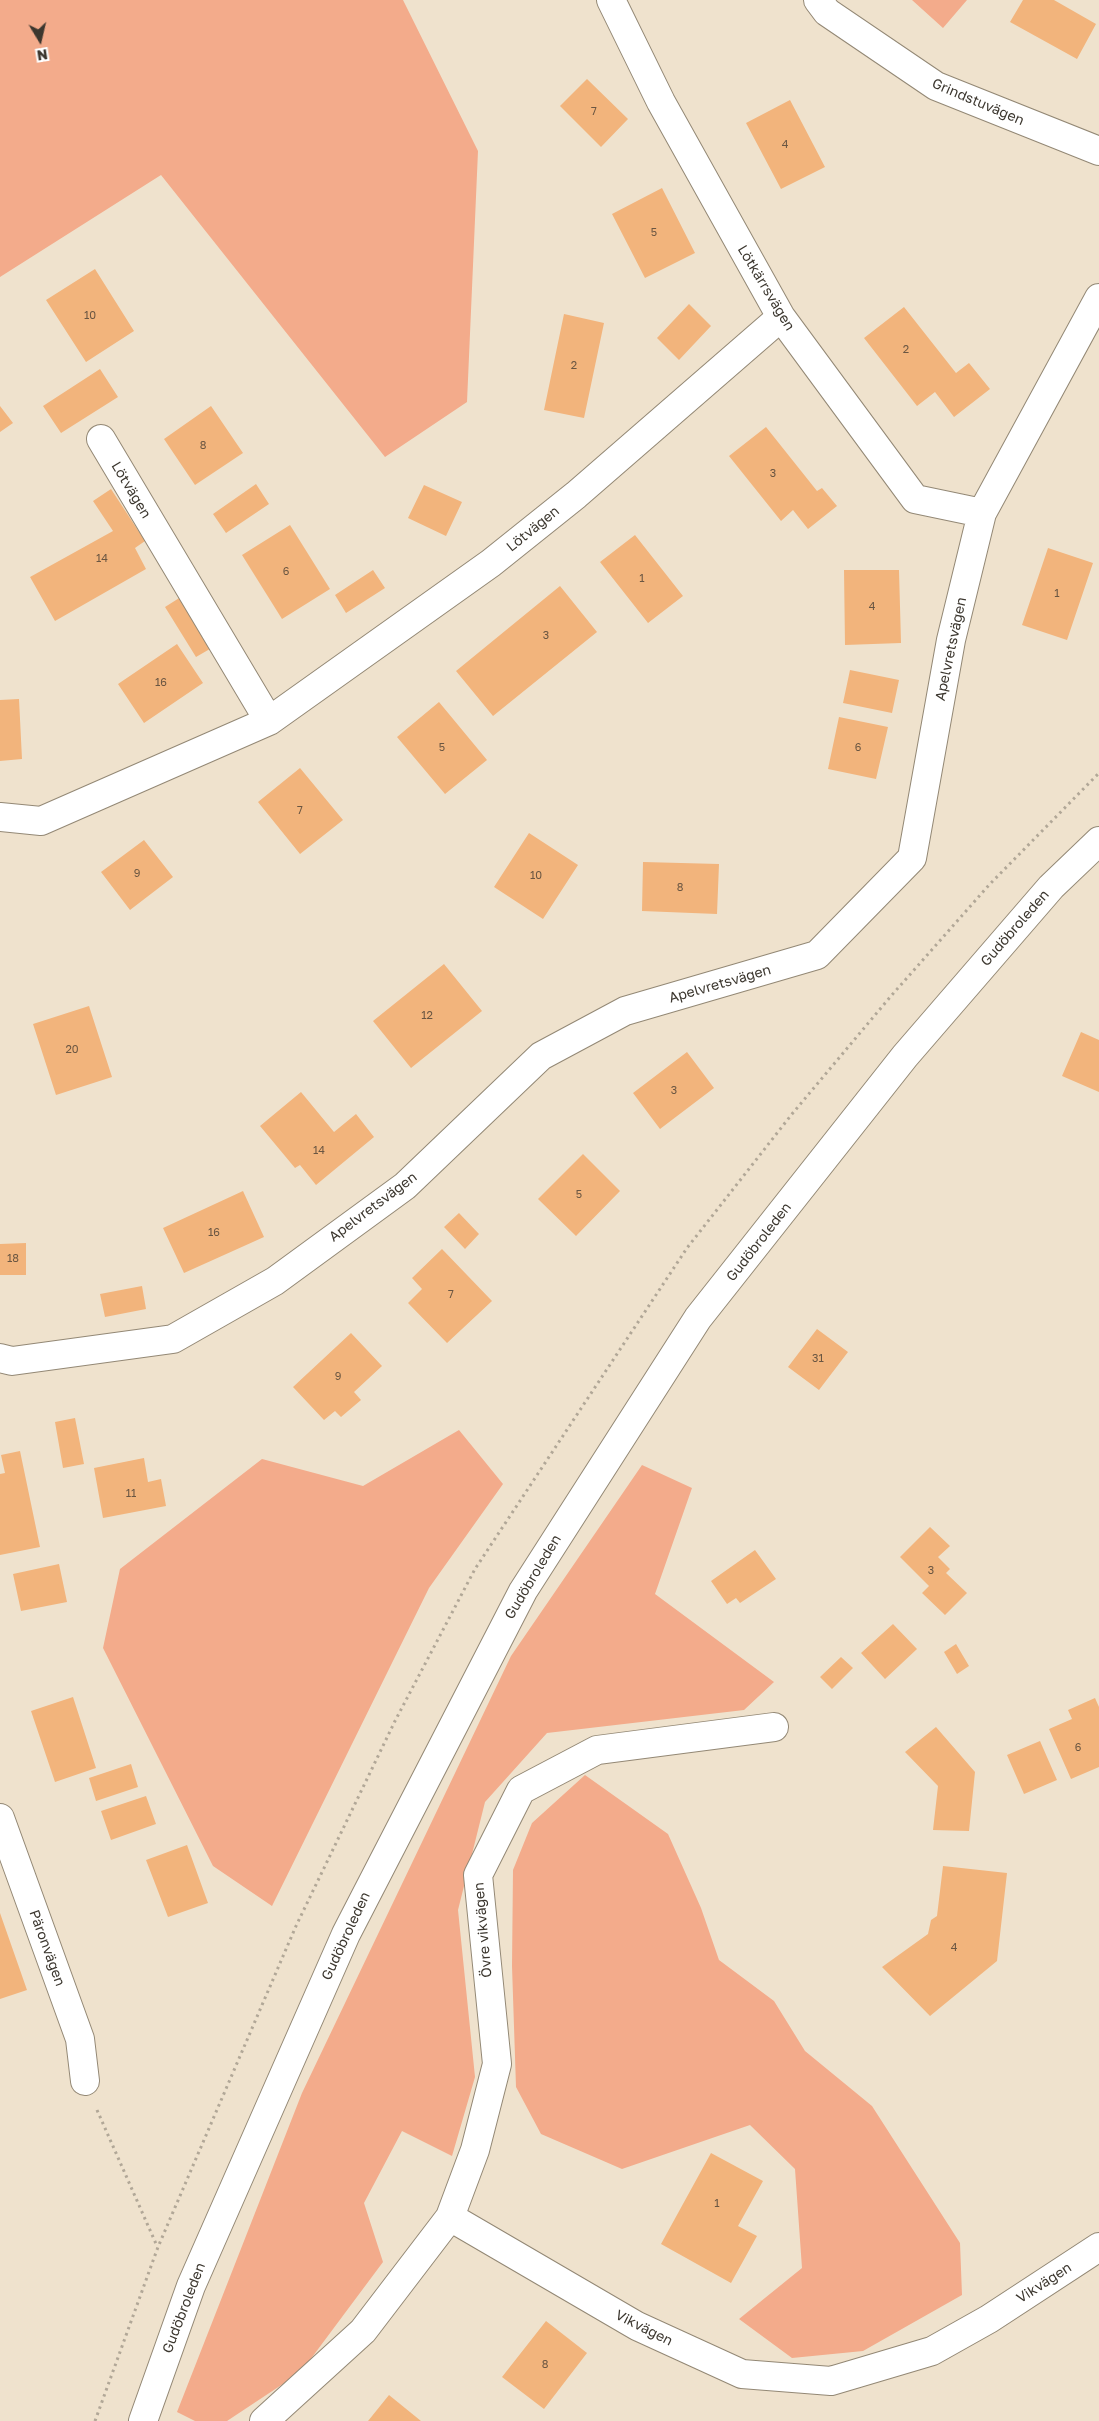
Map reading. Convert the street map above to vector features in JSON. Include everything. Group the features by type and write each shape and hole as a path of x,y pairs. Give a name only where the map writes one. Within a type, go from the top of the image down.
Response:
{"street":[{"name":"Lötkärrsvägen","path":"611,0 661,102 781,317 915,499 982,513"},
{"name":"Grindstuvägen","path":"818,0 827,12 936,86 1099,151"},
{"name":"Apelvretsvägen","path":"0,1358 12,1361 173,1339 275,1281 405,1186 541,1056 625,1011 817,955 912,858 951,640 982,513 1099,298"},
{"name":"Lötvägen","path":"0,817 41,821 269,722 491,563 576,495 781,317"},
{"name":"Lötvägen","path":"101,439 269,722"},
{"name":"Gudöbroleden","path":"143,2421 191,2286 346,1934 523,1591 698,1318 905,1056 1051,887 1099,841"},
{"name":"Övre vikvägen","path":"450,2217 475,2150 497,2064 478,1875 521,1790 598,1750 774,1726"},
{"name":"Päronvägen","path":"0,1818 80,2039 85,2081"},
{"name":"Vikvägen","path":"450,2217 637,2326 742,2374 831,2382 932,2351 989,2318 1099,2247"},
{"path":"264,2421 363,2331 450,2217"}],"path":[{"path":"85,2081 114,2153 158,2247"}],"shaded area":[{"path":"0,0 403,0 478,151 467,402 385,457 161,175 0,277"},
{"path":"912,0 967,0 943,28"},
{"path":"459,1430 503,1484 429,1588 272,1906 213,1866 103,1648 120,1569 262,1459 363,1486"},
{"path":"642,1465 692,1488 655,1594 774,1682 744,1710 547,1733 485,1802 458,1910 475,2077 452,2156 402,2131 364,2203 383,2262 301,2372 227,2421 195,2421 177,2412 302,2093 511,1656"},
{"path":"585,1775 668,1834 701,1908 719,1960 774,2001 805,2051 872,2106 960,2243 962,2295 863,2351 792,2358 739,2319 802,2268 795,2169 750,2125 622,2169 541,2134 516,2087 512,1966 513,1870 532,1823"}],"building":[{"path":"1023,0 1054,0 1096,24 1077,59 1010,22"},
{"path":"587,79 628,119 601,147 560,106"},
{"path":"790,100 825,167 781,189 746,123"},
{"path":"662,188 695,253 645,278 612,214"},
{"path":"95,269 134,331 86,362 46,300"},
{"path":"689,304 711,326 679,360 657,338"},
{"path":"904,307 956,373 969,363 990,389 954,417 935,392 917,406 864,338"},
{"path":"564,314 604,323 584,418 544,410"},
{"path":"100,369 118,397 61,433 43,406"},
{"path":"0,406 13,423 0,432"},
{"path":"211,406 243,453 195,485 164,439"},
{"path":"766,427 817,491 822,488 837,506 808,529 793,510 781,521 729,456"},
{"path":"256,484 269,504 226,533 213,514"},
{"path":"424,485 462,502 446,536 408,518"},
{"path":"111,489 145,541 135,548 146,569 55,621 30,577 113,531 93,501"},
{"path":"290,525 330,589 282,619 242,555"},
{"path":"635,535 683,596 648,623 600,562"},
{"path":"1048,548 1093,563 1067,640 1022,625"},
{"path":"373,570 385,588 346,613 335,595"},
{"path":"844,570 899,570 901,643 845,645"},
{"path":"560,586 597,632 493,716 456,671"},
{"path":"184,595 215,646 196,657 165,607"},
{"path":"177,644 203,683 144,723 118,684"},
{"path":"850,670 899,680 892,713 843,703"},
{"path":"19,699 22,759 0,761 0,700"},
{"path":"439,702 487,760 445,794 397,737"},
{"path":"839,717 888,727 876,779 828,769"},
{"path":"300,768 343,820 300,854 258,802"},
{"path":"529,833 578,865 543,919 494,887"},
{"path":"144,840 173,877 130,910 101,872"},
{"path":"643,862 719,864 717,914 642,911"},
{"path":"444,964 482,1011 411,1068 373,1021"},
{"path":"89,1006 112,1077 56,1095 33,1024"},
{"path":"1081,1032 1099,1040 1099,1092 1062,1076"},
{"path":"687,1052 714,1088 660,1129 633,1093"},
{"path":"301,1092 334,1132 356,1114 374,1137 316,1185 300,1165 295,1168 260,1126"},
{"path":"583,1154 620,1191 576,1236 538,1199"},
{"path":"243,1191 264,1237 184,1273 163,1228"},
{"path":"459,1213 479,1234 465,1249 444,1227"},
{"path":"26,1243 26,1275 0,1275 0,1244"},
{"path":"442,1249 492,1301 447,1343 408,1303 422,1289 412,1278"},
{"path":"142,1286 146,1309 105,1317 100,1294"},
{"path":"817,1329 848,1352 819,1390 788,1367"},
{"path":"351,1333 382,1366 354,1392 361,1400 341,1417 335,1411 324,1420 293,1387"},
{"path":"75,1418 84,1464 63,1468 55,1422"},
{"path":"20,1451 40,1547 0,1555 0,1474 5,1473 1,1455"},
{"path":"144,1458 148,1482 161,1479 166,1506 103,1518 94,1468"},
{"path":"930,1527 950,1546 938,1557 950,1569 946,1573 967,1593 945,1615 922,1593 929,1586 900,1557"},
{"path":"755,1550 776,1579 740,1603 736,1598 727,1604 711,1581"},
{"path":"59,1564 67,1602 21,1611 13,1574"},
{"path":"893,1624 917,1649 885,1679 861,1653"},
{"path":"956,1644 969,1666 957,1674 944,1652"},
{"path":"841,1657 853,1668 832,1689 820,1677"},
{"path":"73,1697 96,1768 55,1782 31,1711"},
{"path":"1095,1698 1099,1707 1099,1767 1071,1779 1049,1729 1072,1719 1068,1710"},
{"path":"936,1727 975,1772 969,1831 933,1830 938,1786 905,1752"},
{"path":"1040,1741 1057,1780 1024,1794 1007,1755"},
{"path":"131,1764 138,1787 96,1801 89,1778"},
{"path":"146,1796 156,1824 111,1840 101,1811"},
{"path":"187,1845 208,1903 168,1917 146,1860"},
{"path":"943,1866 1007,1873 997,1961 930,2016 882,1967 928,1934 931,1920 937,1916"},
{"path":"0,1913 27,1990 0,1999"},
{"path":"711,2153 763,2181 738,2226 757,2236 731,2283 661,2244"},
{"path":"546,2321 587,2353 544,2409 502,2377"},
{"path":"389,2395 421,2421 368,2421"}]}
